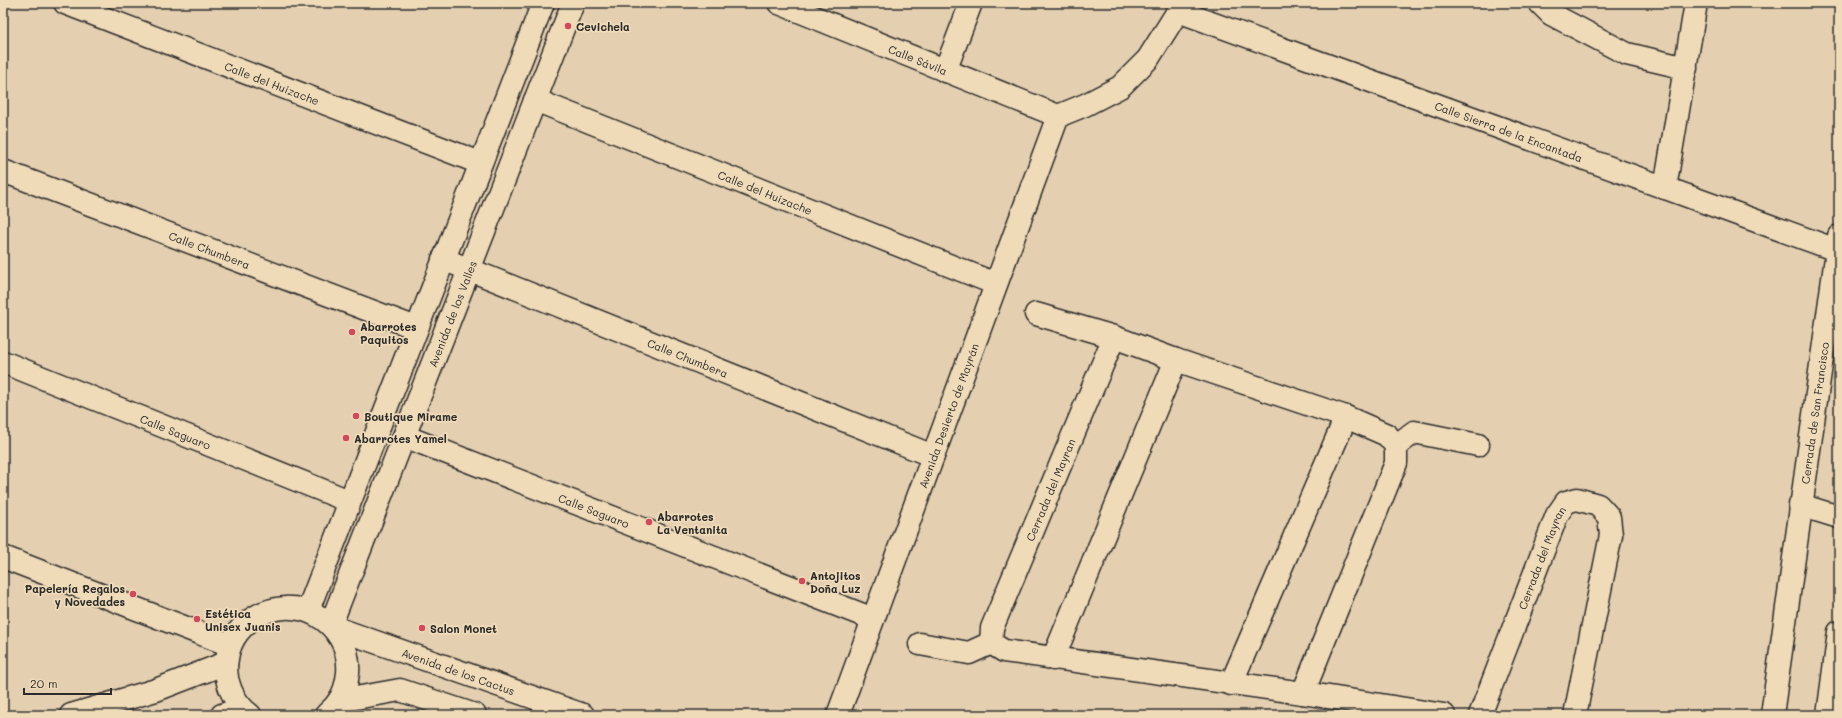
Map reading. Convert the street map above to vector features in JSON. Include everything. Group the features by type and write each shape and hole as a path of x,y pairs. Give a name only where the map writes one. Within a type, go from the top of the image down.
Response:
{"street":[{"name":"Calle del Huizache","path":"65,3 480,163"},
{"path":"308,610 349,500 542,3"},
{"name":"Avenida de los Valles","path":"332,626 468,269 573,3"},
{"name":"Calle Sávila","path":"779,3 1058,116"},
{"path":"945,70 971,3"},
{"path":"1540,3 1551,14 1627,54 1686,68"},
{"path":"1665,188 1696,3"},
{"path":"1058,116 1085,105 1120,87 1148,59 1180,7"},
{"name":"Calle Sierra de la Encantada","path":"1180,7 1665,188 1838,246"},
{"name":"Calle del Huizache","path":"535,100 996,284"},
{"name":"Avenida Desierto de Mayrán","path":"838,715 1058,116"},
{"name":"Calle Chumbera","path":"3,171 416,328"},
{"name":"Cerrada de San Francisco","path":"1772,715 1800,505 1838,246"},
{"name":"Calle Chumbera","path":"443,259 933,456"},
{"path":"1036,314 1114,337 1176,360 1346,416 1387,435 1396,446 1396,462 1303,693"},
{"name":"Cerrada del Mayran","path":"991,643 992,628 1114,337"},
{"path":"1053,658 1176,360"},
{"name":"Calle Saguaro","path":"3,362 349,500"},
{"path":"1231,684 1346,416"},
{"path":"1396,446 1414,432 1478,445"},
{"name":"Calle Saguaro","path":"404,436 873,620"},
{"name":"Cerrada del Mayran","path":"1480,715 1557,514 1566,502 1577,498 1598,505 1609,517 1611,534 1576,715"},
{"path":"1800,505 1839,517"},
{"path":"3,557 228,654"},
{"path":"238,713 227,679 228,654 243,626 262,612 285,607 308,610 332,626 344,644 349,663 347,683 332,708"},
{"name":"Avenida de los Cactus","path":"332,626 583,715"},
{"path":"1828,715 1839,632"},
{"path":"920,644 969,653 991,643 1004,651 1303,693 1405,712 1444,715"},
{"path":"71,715 156,690 228,654"},
{"path":"332,708 400,690 475,715"}],"place":[{"name":"Cevichela","path":"568,26"},
{"name":"Abarrotes Paquitos","path":"352,332"},
{"name":"Boutique Mirame","path":"356,416"},
{"name":"Abarrotes Yamel","path":"346,438"},
{"name":"Abarrotes La Ventanita","path":"649,522"},
{"name":"Antojitos Doña Luz","path":"802,581"},
{"name":"Papelería Regalos y Novedades","path":"133,594"},
{"name":"Estética Unisex Juanis","path":"197,619"},
{"name":"Salon Monet","path":"422,628"}]}
